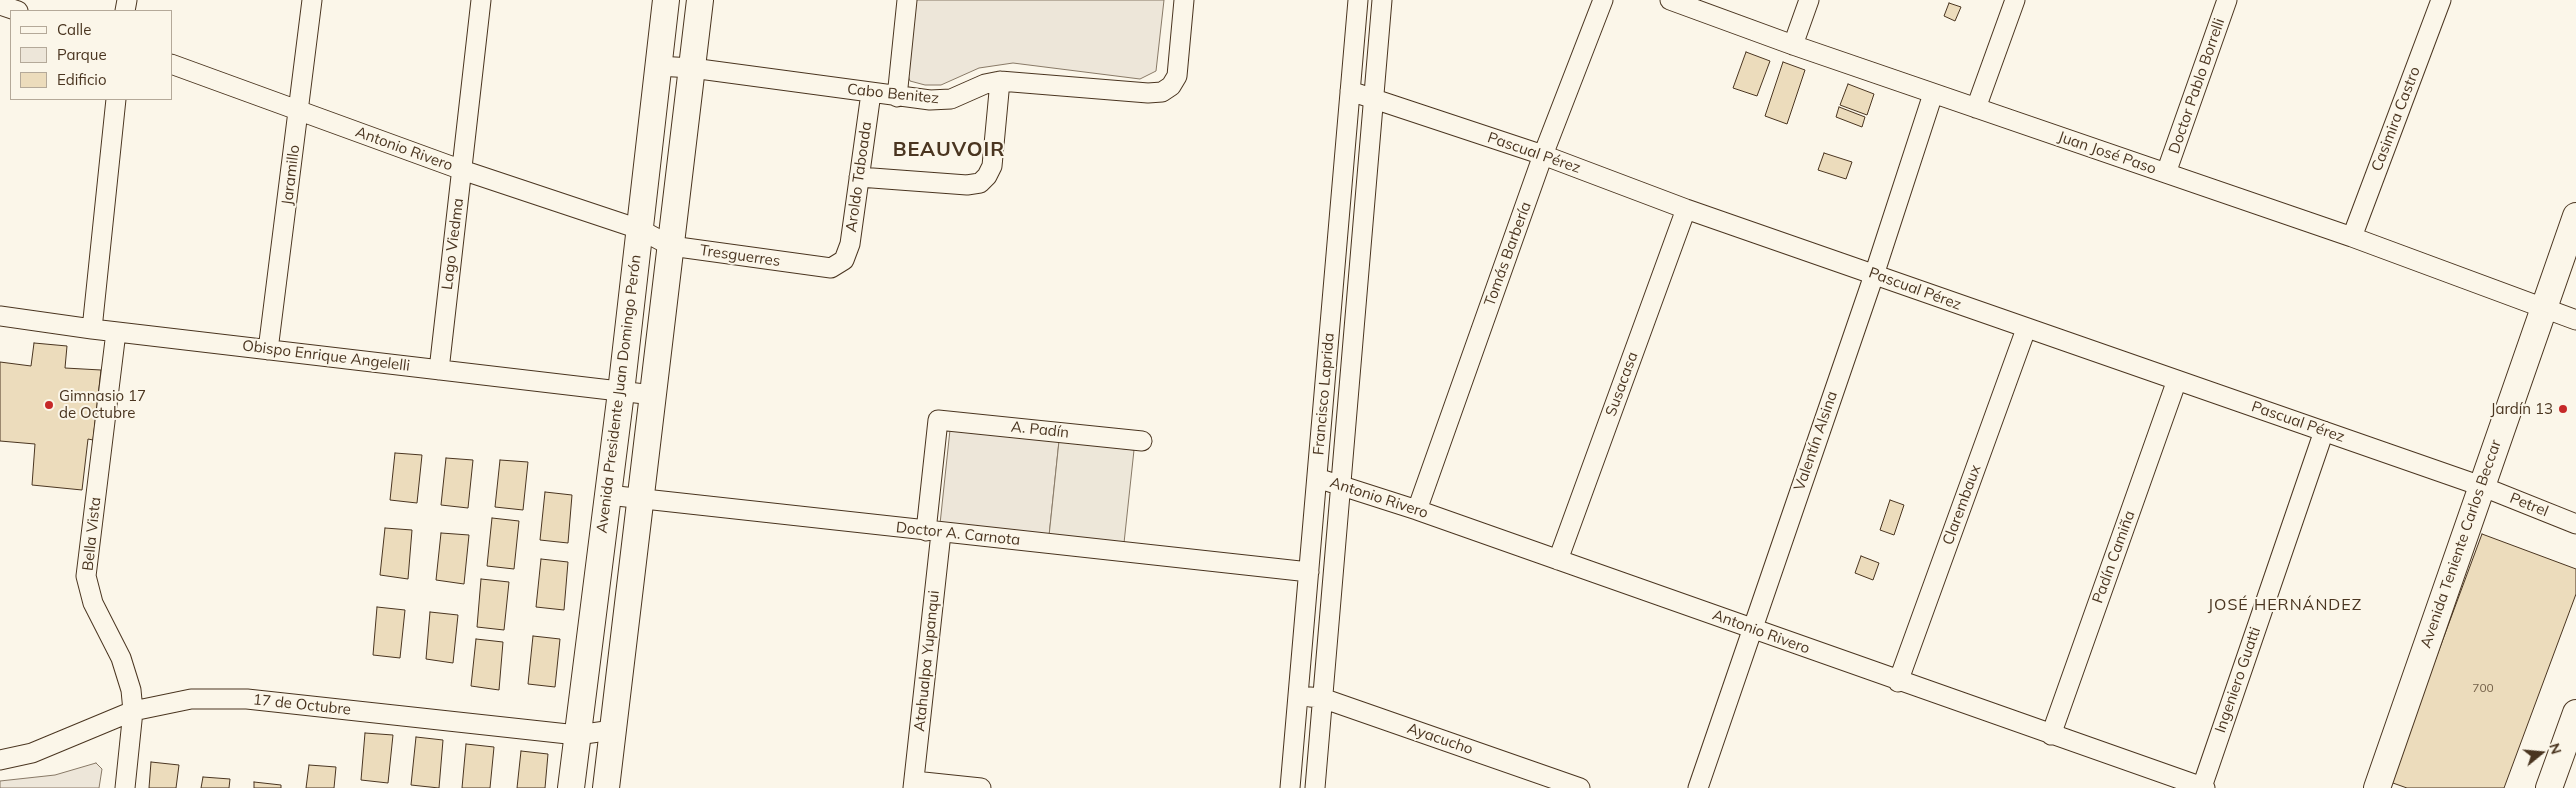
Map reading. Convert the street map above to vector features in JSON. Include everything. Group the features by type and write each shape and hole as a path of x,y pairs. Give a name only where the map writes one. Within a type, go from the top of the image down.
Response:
{"main road":[{"name":"Avenida Presidente Juan Domingo Perón","path":"571,788 621,392 666,0"},
{"path":"606,788 700,0"},
{"name":"Avenida Teniente Carlos Beccar","path":"2377,788 2576,216"},
{"path":"2549,788 2574,725"}],"street":[{"name":"Jaramillo","path":"268,350 312,0"},
{"name":"Lago Viedma","path":"439,370 481,0"},
{"path":"896,97 908,0"},
{"name":"Cabo Benitez","path":"658,66 692,68 896,97 930,100 951,99 985,84 1000,81 1148,93 1162,92 1171,86 1177,76 1184,0"},
{"name":"Francisco Laprida","path":"1290,788 1358,0"},
{"name":"Francisco Laprida","path":"1315,788 1339,485 1382,0"},
{"name":"Tomás Barbería","path":"1417,510 1543,155 1603,0"},
{"name":"Juan José Paso","path":"1670,0 1793,45 2352,238 2576,320"},
{"path":"1793,45 1809,0"},
{"path":"1976,108 2015,0"},
{"name":"Doctor Pablo Borrelli","path":"2166,173 2227,0"},
{"name":"Casimira Castro","path":"2352,238 2441,0"},
{"path":"0,5 15,10"},
{"name":"Antonio Rivero","path":"172,64 462,170 639,229"},
{"path":"859,177 967,185 980,183 987,176 992,166 1000,81"},
{"name":"Pascual Pérez","path":"1350,91 1543,155 1686,209 2026,329 2481,486"},
{"name":"Aroldo Taboada","path":"844,260 850,244 870,93"},
{"name":"Valentín Alsina","path":"1698,788 1751,627 1874,275 1934,94"},
{"path":"92,329 116,100"},
{"name":"Susacasa","path":"1558,560 1686,209"},
{"name":"Tresguerres","path":"639,229 671,246 831,268 844,260"},
{"name":"Obispo Enrique Angelelli","path":"0,316 116,332 653,395"},
{"name":"Clarembaux","path":"1898,682 2026,329"},
{"name":"Bella Vista","path":"116,332 86,576 93,602 121,658 131,690 133,711 126,788"},
{"name":"Padín Camiña","path":"2051,735 2177,380"},
{"name":"A. Padín","path":"938,420 1142,441"},
{"name":"Atahualpa Yupanqui","path":"913,785 934,532 938,420"},
{"name":"Ingeniero Guatti","path":"2204,787 2324,431"},
{"name":"Antonio Rivero","path":"1317,478 1417,510 1751,627 1898,682 2204,787"},
{"name":"Petrel","path":"2481,486 2576,524"},
{"name":"Doctor A. Carnota","path":"608,495 1309,572"},
{"name":"Ayacucho","path":"1299,696 1322,698 1580,788"},
{"name":"17 de Octubre","path":"0,760 32,753 133,711 191,699 247,699 577,735 613,730"},
{"path":"913,785 981,788"}],"green space":[{"path":"916,0 1164,0 1156,71 1140,79 1013,63 979,68 941,85 925,85 910,81 907,73"},
{"path":"950,430 1059,441 1049,536 940,524"},
{"path":"96,763 102,769 99,788 0,788 0,781 55,775"}],"shaded area":[{"path":"1059,441 1134,450 1124,543 1049,536"}],"building":[{"path":"1949,3 1961,7 1955,21 1944,16"},
{"path":"1746,52 1770,61 1757,96 1733,88"},
{"path":"1783,62 1805,70 1787,124 1765,116"},
{"path":"1848,84 1874,94 1867,115 1840,105"},
{"path":"1839,107 1865,117 1862,127 1836,117"},
{"path":"1824,153 1852,162 1846,179 1818,170"},
{"name":"Gimnasio 17 de Octubre","path":"34,343 67,346 65,368 101,370 93,440 88,439 82,490 32,485 35,444 0,441 0,362 31,366"},
{"path":"395,453 422,455 417,503 390,500"},
{"path":"446,458 473,460 468,508 441,505"},
{"path":"500,460 528,462 523,510 495,507"},
{"path":"545,492 572,495 568,543 540,540"},
{"path":"1890,500 1904,505 1894,535 1880,530"},
{"path":"492,518 519,521 514,569 487,566"},
{"path":"385,528 412,530 408,579 380,575"},
{"path":"441,533 469,535 464,584 436,580"},
{"path":"2482,534 2576,569 2576,594 2504,788 2407,788 2390,782"},
{"path":"1861,556 1879,563 1873,580 1855,573"},
{"path":"541,559 568,562 564,610 536,607"},
{"path":"481,579 509,582 504,630 477,627"},
{"path":"377,607 405,610 400,658 373,655"},
{"path":"430,612 458,615 453,663 426,659"},
{"path":"533,636 560,639 555,687 528,684"},
{"path":"476,639 503,642 499,690 471,686"},
{"path":"365,733 393,735 388,783 361,780"},
{"path":"416,737 443,740 439,788 411,785"},
{"path":"466,744 494,747 490,788 462,788"},
{"path":"521,751 548,754 545,788 517,788"},
{"path":"151,762 179,765 176,788 149,788"},
{"path":"309,765 336,767 334,788 306,788"},
{"path":"203,777 230,779 229,788 201,788"},
{"path":"254,782 281,785 281,788 254,788"}],"place":[{"name":"Gimnasio 17 de Octubre","path":"49,405"},
{"name":"Jardín 13","path":"2563,409"}],"district":[{"name":"BEAUVOIR","path":"949,150"},
{"name":"JOSÉ HERNÁNDEZ","path":"2285,605"}]}
